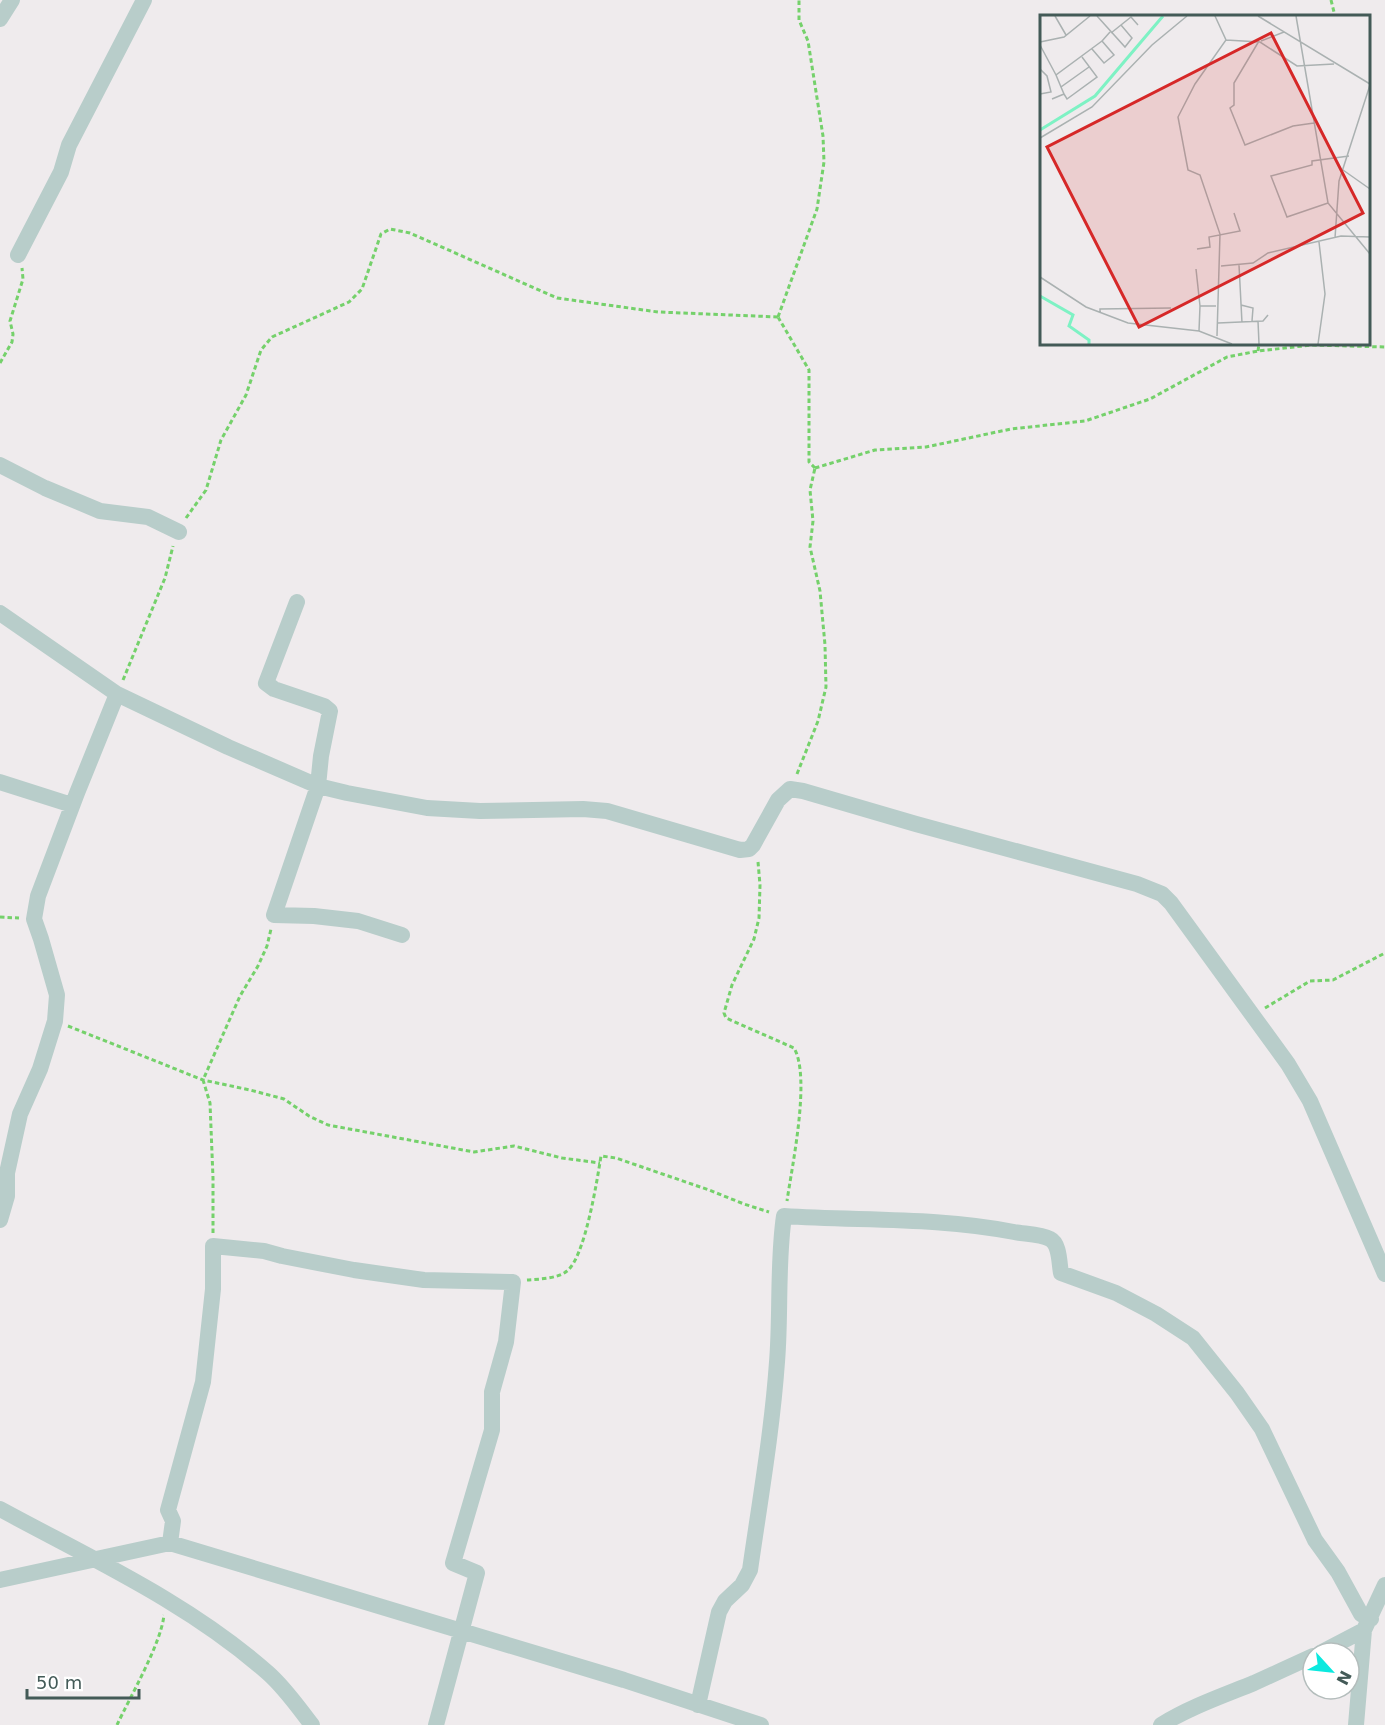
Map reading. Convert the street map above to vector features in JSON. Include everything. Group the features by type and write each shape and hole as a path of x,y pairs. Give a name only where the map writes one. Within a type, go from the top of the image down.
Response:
{"street":[{"path":"0,19 12,0"},
{"path":"18,255 61,172 69,145 144,0"},
{"path":"0,465 45,488 100,511 148,517 179,532"},
{"path":"297,602 266,683 274,689 324,706 330,711 318,786 274,915 314,916 358,921 402,935"},
{"path":"0,613 117,694 228,747 318,786 427,808 480,811 607,811 740,850 749,849 753,845 778,800 790,789 804,790 916,824 1137,884 1162,894 1171,903 1253,1016 1310,1101 1385,1274"},
{"path":"0,1220 7,1196 7,1173 20,1114 40,1069 55,1021 57,995 34,920 38,896 117,694"},
{"path":"0,782 72,805"},
{"path":"698,1706 719,1612 725,1601 742,1585 750,1570 773,1419 780,1323 780,1241 784,1216 945,1222 1051,1239 1056,1245 1060,1273 1116,1293 1156,1314 1193,1338 1237,1393 1262,1429 1315,1540 1338,1572 1367,1625"},
{"path":"170,1543 173,1521 168,1510 203,1382 213,1289 213,1246 264,1251 354,1270 424,1280 513,1281 506,1342 492,1392 492,1430 453,1563 477,1573 435,1725"},
{"path":"0,1509 166,1598 210,1627 268,1673 312,1725"},
{"path":"0,1580 170,1543 462,1630 761,1725"},
{"path":"1356,1725 1367,1625 1385,1585"},
{"path":"1340,1641 1367,1625"},
{"path":"1161,1725 1198,1705 1301,1661"}],"path":[{"path":"799,0 799,20 808,41 824,162 817,208 778,317 808,370 809,462 815,468"},
{"path":"1331,0 1335,15"},
{"path":"117,694 161,589 179,532 187,515 206,490 221,440 246,395 261,350 272,337 349,302 362,289 381,234 390,229 410,233 557,297 658,312 778,317"},
{"path":"0,363 12,342 10,321 24,279 18,255"},
{"path":"1258,351 1259,345"},
{"path":"815,468 875,450 926,447 1011,429 1085,421 1150,399 1227,357 1312,345 1385,347"},
{"path":"790,789 818,721 826,687 820,591 810,547 813,521 810,490 815,468"},
{"path":"513,1281 546,1278 566,1272 574,1263 581,1249 601,1156 615,1158 784,1216 796,1145 801,1080 799,1057 794,1048 726,1018 724,1013 732,985 754,939 759,918 758,858 749,849"},
{"path":"213,1246 210,1103 203,1080 240,996 267,946 274,915"},
{"path":"0,917 34,920"},
{"path":"1253,1016 1310,981 1333,980 1385,953"},
{"path":"55,1021 203,1080 284,1099 309,1116 328,1125 474,1152 514,1146 562,1158 600,1163"},
{"path":"117,1725 163,1625 166,1598"}]}
